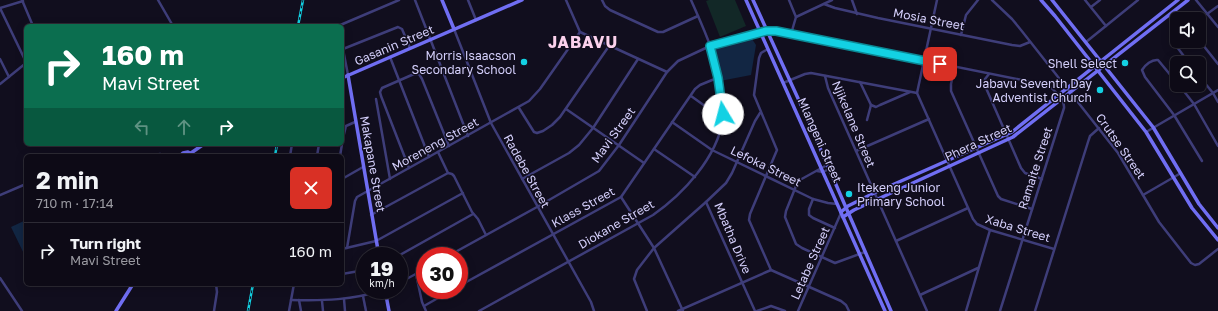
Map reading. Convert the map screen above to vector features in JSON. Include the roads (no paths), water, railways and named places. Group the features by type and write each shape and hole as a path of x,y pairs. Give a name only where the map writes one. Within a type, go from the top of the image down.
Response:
{"street":[{"path":"24,59 0,8 22,0 32,24"},
{"path":"158,0 172,24"},
{"path":"343,24 399,0"},
{"path":"415,0 468,136"},
{"path":"442,0 454,29"},
{"path":"468,0 476,20"},
{"name":"Gasanin Street","path":"344,77 522,0"},
{"path":"566,0 580,32 667,72"},
{"path":"602,0 605,6 610,10 658,32 663,32 698,16"},
{"name":"Diokane Street","path":"479,311 653,215 671,202 695,177 712,150 720,130 723,118 723,109 718,78 710,46 691,0"},
{"name":"Mlangeni Street","path":"746,0 885,311"},
{"name":"Mlangeni Street","path":"753,0 891,311"},
{"path":"789,0 796,17 791,34"},
{"path":"796,17 832,0"},
{"path":"852,0 857,14"},
{"path":"783,83 809,72 917,93 937,0"},
{"path":"961,35 966,16 978,0"},
{"name":"Crutse Street","path":"992,0 1012,19 1099,128 1118,153 1164,230 1194,265 1199,264 1218,249"},
{"path":"1041,0 1107,81 1146,132 1192,208 1218,240"},
{"path":"1052,0 1153,127 1199,204 1218,228"},
{"path":"1085,0 1106,26"},
{"path":"1091,7 1100,0"},
{"path":"1086,42 1138,0"},
{"name":"Phera Street","path":"842,215 845,208 874,193 1012,132 1178,0"},
{"name":"Phera Street","path":"842,215 1008,140 1023,131 1070,92 1188,0"},
{"path":"1196,0 1218,27"},
{"name":"Mosia Street","path":"824,4 857,14 1016,46 1024,45 1030,42"},
{"path":"1208,14 1218,6"},
{"path":"344,49 398,27 402,29 410,48"},
{"name":"Radebe Street","path":"454,29 491,123 594,311"},
{"name":"Mavi Street","path":"464,247 599,171 619,145 667,72 678,61 710,46 761,32 773,30 1047,85 1053,89 1061,100"},
{"name":"Moreneng Street","path":"347,248 355,199 357,196 519,108 529,101 536,95 580,32"},
{"path":"519,108 530,127 537,132 543,131 552,125 566,109 609,46"},
{"path":"1119,48 1122,52"},
{"path":"1177,48 1183,56"},
{"path":"1205,48 1218,64"},
{"path":"768,49 760,55 754,96 777,150 749,217 771,270 844,303 850,311"},
{"path":"344,54 348,75"},
{"path":"390,58 428,158"},
{"path":"0,59 9,77"},
{"path":"522,179 579,146 593,128 638,59"},
{"path":"1170,75 1156,60 1146,65 1143,68 1142,73 1174,115 1202,161"},
{"path":"0,84 24,65"},
{"path":"955,66 952,77 951,91 1000,198 1032,208"},
{"path":"409,168 383,102 380,92 382,88 398,80 418,73 422,79 448,146"},
{"path":"989,73 985,79 985,86 1022,170 1025,173 1042,179"},
{"name":"Makapane Street","path":"348,75 377,247"},
{"name":"Njikelane Street","path":"825,76 828,88 927,311"},
{"path":"1107,81 1112,76"},
{"name":"Klass Street","path":"468,281 621,197 691,96 700,85 718,78"},
{"path":"860,82 871,105 867,120"},
{"path":"1206,84 1218,102"},
{"path":"1146,132 1218,90"},
{"path":"871,105 880,105 911,92"},
{"path":"1184,92 1194,104 1218,146"},
{"name":"Xaba Street","path":"917,93 968,208 977,224 990,230 1054,249"},
{"path":"691,96 723,118"},
{"path":"376,99 390,179"},
{"name":"Ramaite Street","path":"1000,311 1064,106 1061,100"},
{"path":"377,107 383,102"},
{"path":"566,109 644,163"},
{"name":"Mbatha Drive","path":"756,311 706,202 726,183 760,113"},
{"path":"856,151 929,119"},
{"path":"344,134 346,126 355,122"},
{"name":"Lefoka Street","path":"672,122 712,150 812,199 837,204"},
{"path":"1035,311 1090,136 1099,128"},
{"path":"183,154 191,153 202,146"},
{"path":"196,154 199,148"},
{"path":"654,149 695,177"},
{"path":"438,152 448,173 453,175 473,214 478,219 486,235"},
{"path":"827,165 800,180 794,189 785,214 788,227 794,240 799,246 835,263 865,252"},
{"path":"344,178 363,168"},
{"path":"817,171 823,172 829,170"},
{"path":"371,215 448,173"},
{"path":"1143,195 1181,173"},
{"path":"0,195 24,185"},
{"path":"347,248 376,241 463,193"},
{"path":"460,195 466,199"},
{"path":"621,197 654,248 682,310"},
{"name":"Lefoka Street","path":"812,199 809,215 835,228"},
{"path":"647,311 635,282 634,277 637,270 654,248 706,202"},
{"path":"896,241 968,208"},
{"path":"408,250 473,214"},
{"name":"Letabe Street","path":"798,311 842,215"},
{"path":"966,311 990,230"},
{"path":"920,295 979,268"},
{"path":"678,311 771,270"},
{"path":"344,274 356,272"},
{"path":"408,278 416,274"},
{"path":"0,278 22,311"},
{"path":"116,311 132,286"},
{"path":"214,311 217,292 216,286"},
{"path":"289,311 294,286"},
{"path":"291,300 322,301 356,297"},
{"path":"344,299 345,311"},
{"path":"364,299 366,311"},
{"path":"387,299 389,311"},
{"path":"422,299 426,311"},
{"path":"424,306 436,299"},
{"path":"300,300 301,311"},
{"path":"322,301 323,311"},
{"path":"756,311 771,306 785,311"}],"water":[{"path":"752,39 756,45 751,75 720,81 713,47"},
{"path":"24,221 24,254 11,227"}],"railway":[{"path":"298,24 303,0"},
{"path":"275,154 277,146"},
{"path":"248,311 253,286"}],"place":[{"name":"Morris Isaacson Secondary School","path":"524,62"},
{"name":"Shell Select","path":"1125,63"},
{"name":"Jabavu Seventh Day Adventist Church","path":"1100,90"},
{"name":"Itekeng Junior Primary School","path":"849,194"}],"district":[{"name":"JABAVU","path":"583,42"}]}
